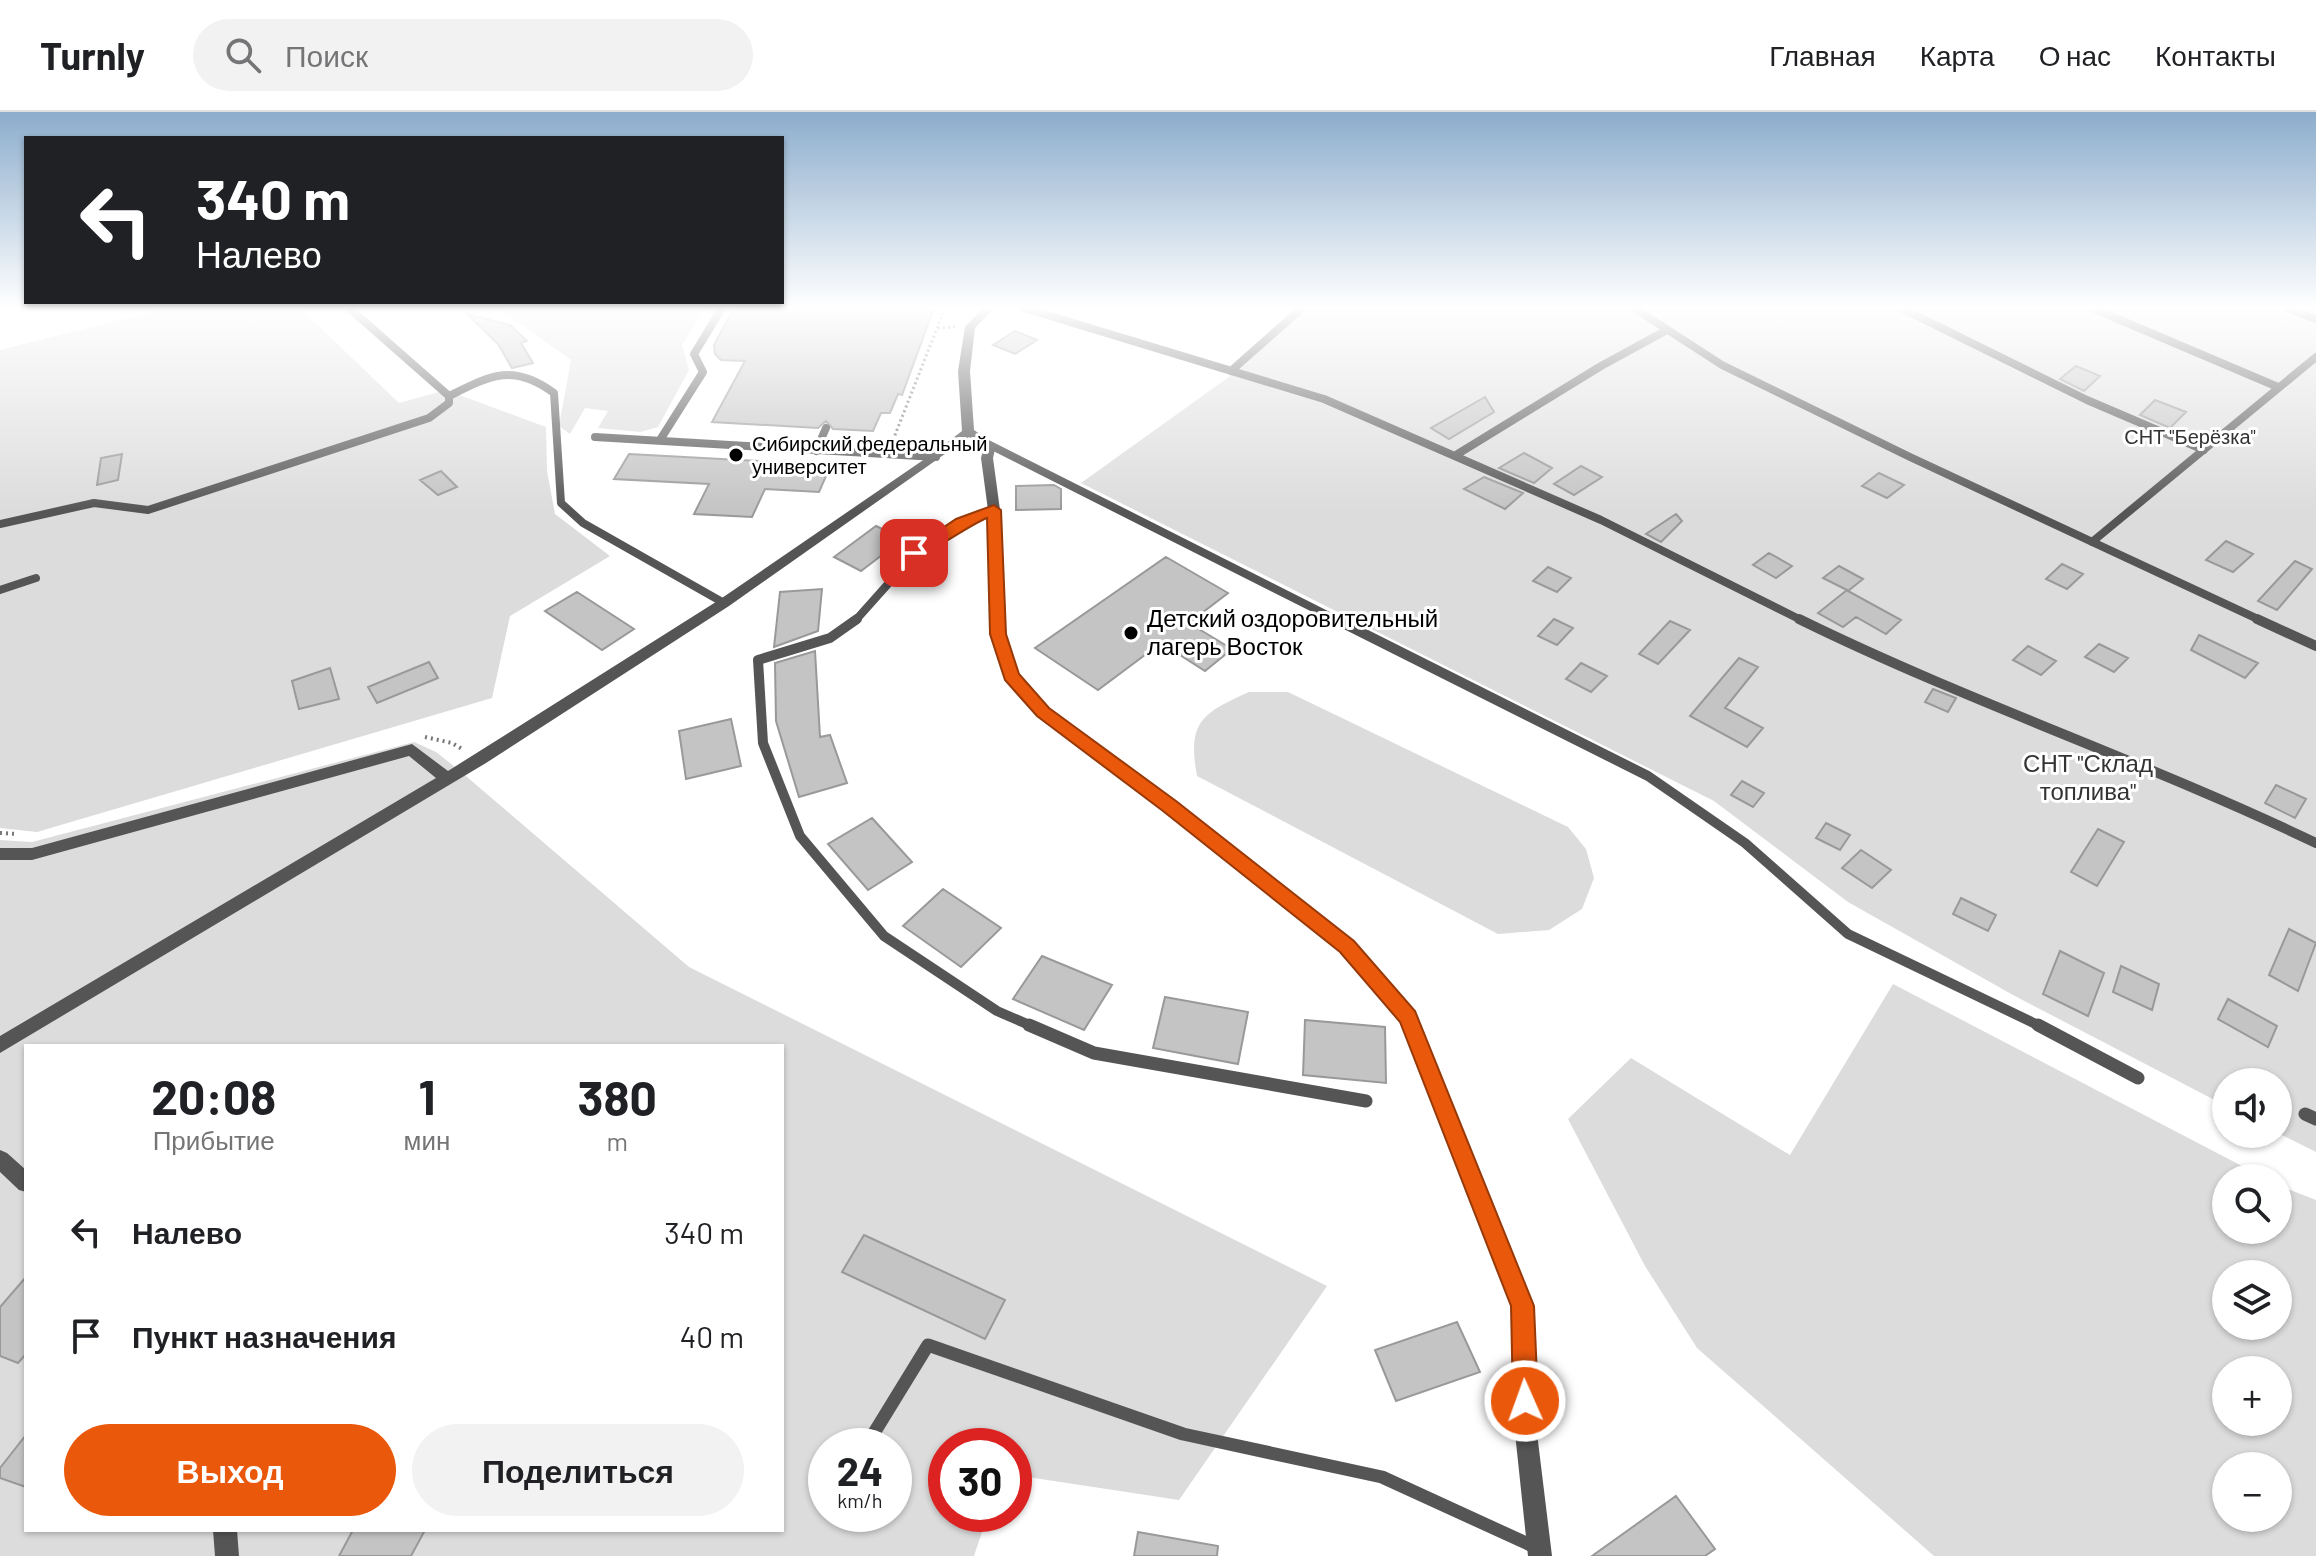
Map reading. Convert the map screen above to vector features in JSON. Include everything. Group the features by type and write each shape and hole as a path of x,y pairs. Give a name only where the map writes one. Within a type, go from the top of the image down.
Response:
{"street":[{"path":"964,375 968,432"},
{"path":"968,432 990,445 987,458 994,510 998,634 1011,676 1043,712 1170,806 1347,947 1408,1017 1522,1306 1526,1433 1539,1553"},
{"path":"0,1045 447,779 724,603 968,432"},
{"path":"0,854 32,854 412,750 447,779"},
{"path":"0,1159 24,1181"},
{"path":"225,1532 227,1556"}],"lane":[{"path":"0,524 94,503 148,510 429,418 449,403 449,396 426,375"},
{"path":"449,396 495,375"},
{"path":"525,375 537,379 554,393 561,503 583,523 724,603"},
{"path":"660,440 701,375"},
{"path":"1246,375 1324,399 1456,455 1601,520 1810,624 2083,745 2228,801 2316,843"},
{"path":"1456,455 1586,375"},
{"path":"1744,375 2316,646"},
{"path":"2037,375 2204,450"},
{"path":"2251,375 2278,387"},
{"path":"2092,542 2293,375"},
{"path":"816,451 826,428"},
{"path":"595,437 936,457"},
{"path":"990,445 1648,776 1745,843 1848,934 2001,1005 2138,1078"},
{"path":"994,510 961,523 914,553 845,630 823,645 771,653 758,660 763,743 800,836 884,936 997,1011 1094,1053 1366,1101"},
{"path":"0,590 36,578"},
{"path":"877,1428 928,1345 1183,1434 1382,1477 1539,1553"}],"path":[{"path":"888,455 917,375"}],"green space":[{"path":"0,375 370,375 399,403 446,390 546,427 547,471 555,514 610,556 510,616 492,698 37,832 0,828"},
{"path":"568,375 686,375 658,427 640,432 598,428 608,411 585,408 570,434 559,426"},
{"name":"СНТ \"Склад топлива\"","path":"1231,375 2316,375 2316,1152 2292,1140 2292,1068 2212,1068 2212,1099 2013,995 1848,902 1714,801 1081,483"},
{"path":"1249,692 1288,692 1568,827 1586,849 1594,878 1582,909 1549,930 1498,934 1197,776 1194,743 1202,722 1220,706"},
{"path":"414,742 436,752 460,771 689,967 1327,1286 1179,1500 1032,1478 1032,1428 928,1428 928,1532 982,1532 974,1556 0,1556 0,840 32,842"},
{"path":"1893,984 2238,1164 2212,1164 2212,1244 2292,1244 2292,1191 2316,1200 2316,1556 1934,1556 1697,1348 1645,1266 1568,1119 1631,1058 1790,1155"}],"building":[{"path":"737,375 909,375 902,395 898,394 890,413 881,413 873,431 833,429 826,421 818,428 712,422"},
{"path":"2064,375 2100,376 2084,391 2060,379"},
{"path":"1485,397 1494,412 1449,439 1431,428"},
{"path":"2155,400 2186,412 2170,428 2140,415"},
{"path":"1524,453 1552,468 1534,483 1499,468"},
{"path":"122,454 118,480 97,485 101,458"},
{"path":"629,454 831,465 819,492 765,489 752,517 694,514 709,484 614,479"},
{"path":"1581,466 1602,477 1574,495 1554,484"},
{"path":"441,471 457,487 438,495 420,480"},
{"path":"1879,473 1904,485 1887,498 1862,486"},
{"path":"1484,477 1523,493 1505,509 1464,489"},
{"path":"1054,485 1061,489 1061,509 1016,510 1016,486"},
{"path":"1676,514 1682,521 1661,542 1646,534"},
{"path":"876,526 903,539 861,571 834,557"},
{"path":"2226,541 2253,554 2233,572 2206,560"},
{"path":"1769,553 1792,566 1776,578 1753,565"},
{"name":"Детский оздоровительный лагерь Восток","path":"1166,557 1228,593 1189,623 1232,649 1205,671 1161,643 1098,690 1035,648"},
{"path":"2295,561 2312,569 2277,610 2258,601"},
{"path":"2062,564 2083,574 2067,589 2046,579"},
{"path":"1839,566 1863,579 1848,591 1901,620 1886,634 1856,617 1843,627 1818,613 1847,590 1823,578"},
{"path":"1548,567 1571,578 1557,592 1533,581"},
{"path":"822,589 818,631 774,647 780,592"},
{"path":"577,592 634,629 602,650 545,611"},
{"path":"1554,619 1573,628 1557,645 1538,636"},
{"path":"1670,621 1690,630 1658,664 1639,654"},
{"path":"2199,635 2258,663 2245,678 2191,650"},
{"path":"2099,644 2128,658 2114,672 2085,657"},
{"path":"2028,646 2056,661 2041,675 2013,660"},
{"path":"815,651 820,737 830,735 847,783 799,797 776,721 775,663"},
{"path":"1739,658 1758,667 1725,708 1763,728 1747,747 1690,716"},
{"path":"429,662 438,678 377,703 368,687"},
{"path":"1581,663 1607,676 1591,692 1566,679"},
{"path":"330,668 339,699 299,709 292,681"},
{"path":"1933,689 1956,698 1948,712 1925,702"},
{"path":"731,719 741,766 686,779 679,731"},
{"path":"1742,781 1764,793 1753,807 1731,795"},
{"path":"2276,785 2306,799 2295,818 2265,803"},
{"path":"872,818 912,862 868,890 828,844"},
{"path":"1826,823 1850,835 1840,850 1816,838"},
{"path":"2098,829 2124,842 2097,886 2071,872"},
{"path":"1861,850 1891,870 1872,888 1842,868"},
{"path":"943,889 1001,928 961,967 903,926"},
{"path":"1961,898 1996,915 1988,931 1953,914"},
{"path":"2289,929 2316,943 2298,991 2269,975"},
{"path":"2060,951 2104,973 2088,1016 2043,994"},
{"path":"1042,956 1112,985 1084,1030 1013,999"},
{"path":"2121,966 2159,984 2152,1010 2113,992"},
{"path":"1165,997 1248,1012 1238,1064 1153,1048"},
{"path":"2228,999 2277,1026 2268,1047 2218,1019"},
{"path":"1305,1020 1385,1027 1386,1083 1303,1075"},
{"path":"864,1235 1005,1300 985,1339 842,1272"},
{"path":"24,1279 24,1356 18,1363 0,1356 0,1307"},
{"path":"1457,1322 1480,1372 1396,1401 1375,1350"},
{"path":"24,1438 24,1486 0,1478 0,1468"},
{"path":"1676,1496 1715,1549 1705,1556 1592,1556"},
{"path":"352,1532 424,1532 411,1556 339,1556"},
{"path":"1138,1532 1218,1546 1217,1556 1134,1556"}],"place":[{"name":"Сибирский федеральный университет","path":"736,455"},
{"name":"Детский оздоровительный лагерь Восток","path":"1131,633"}],"route":[{"path":"914,553 961,523 994,510 998,634 1011,676 1043,712 1170,806 1347,947 1408,1017 1522,1306 1525,1401"}],"park label":[{"name":"СНТ \"Берёзка\"","path":"2190,437"}]}
